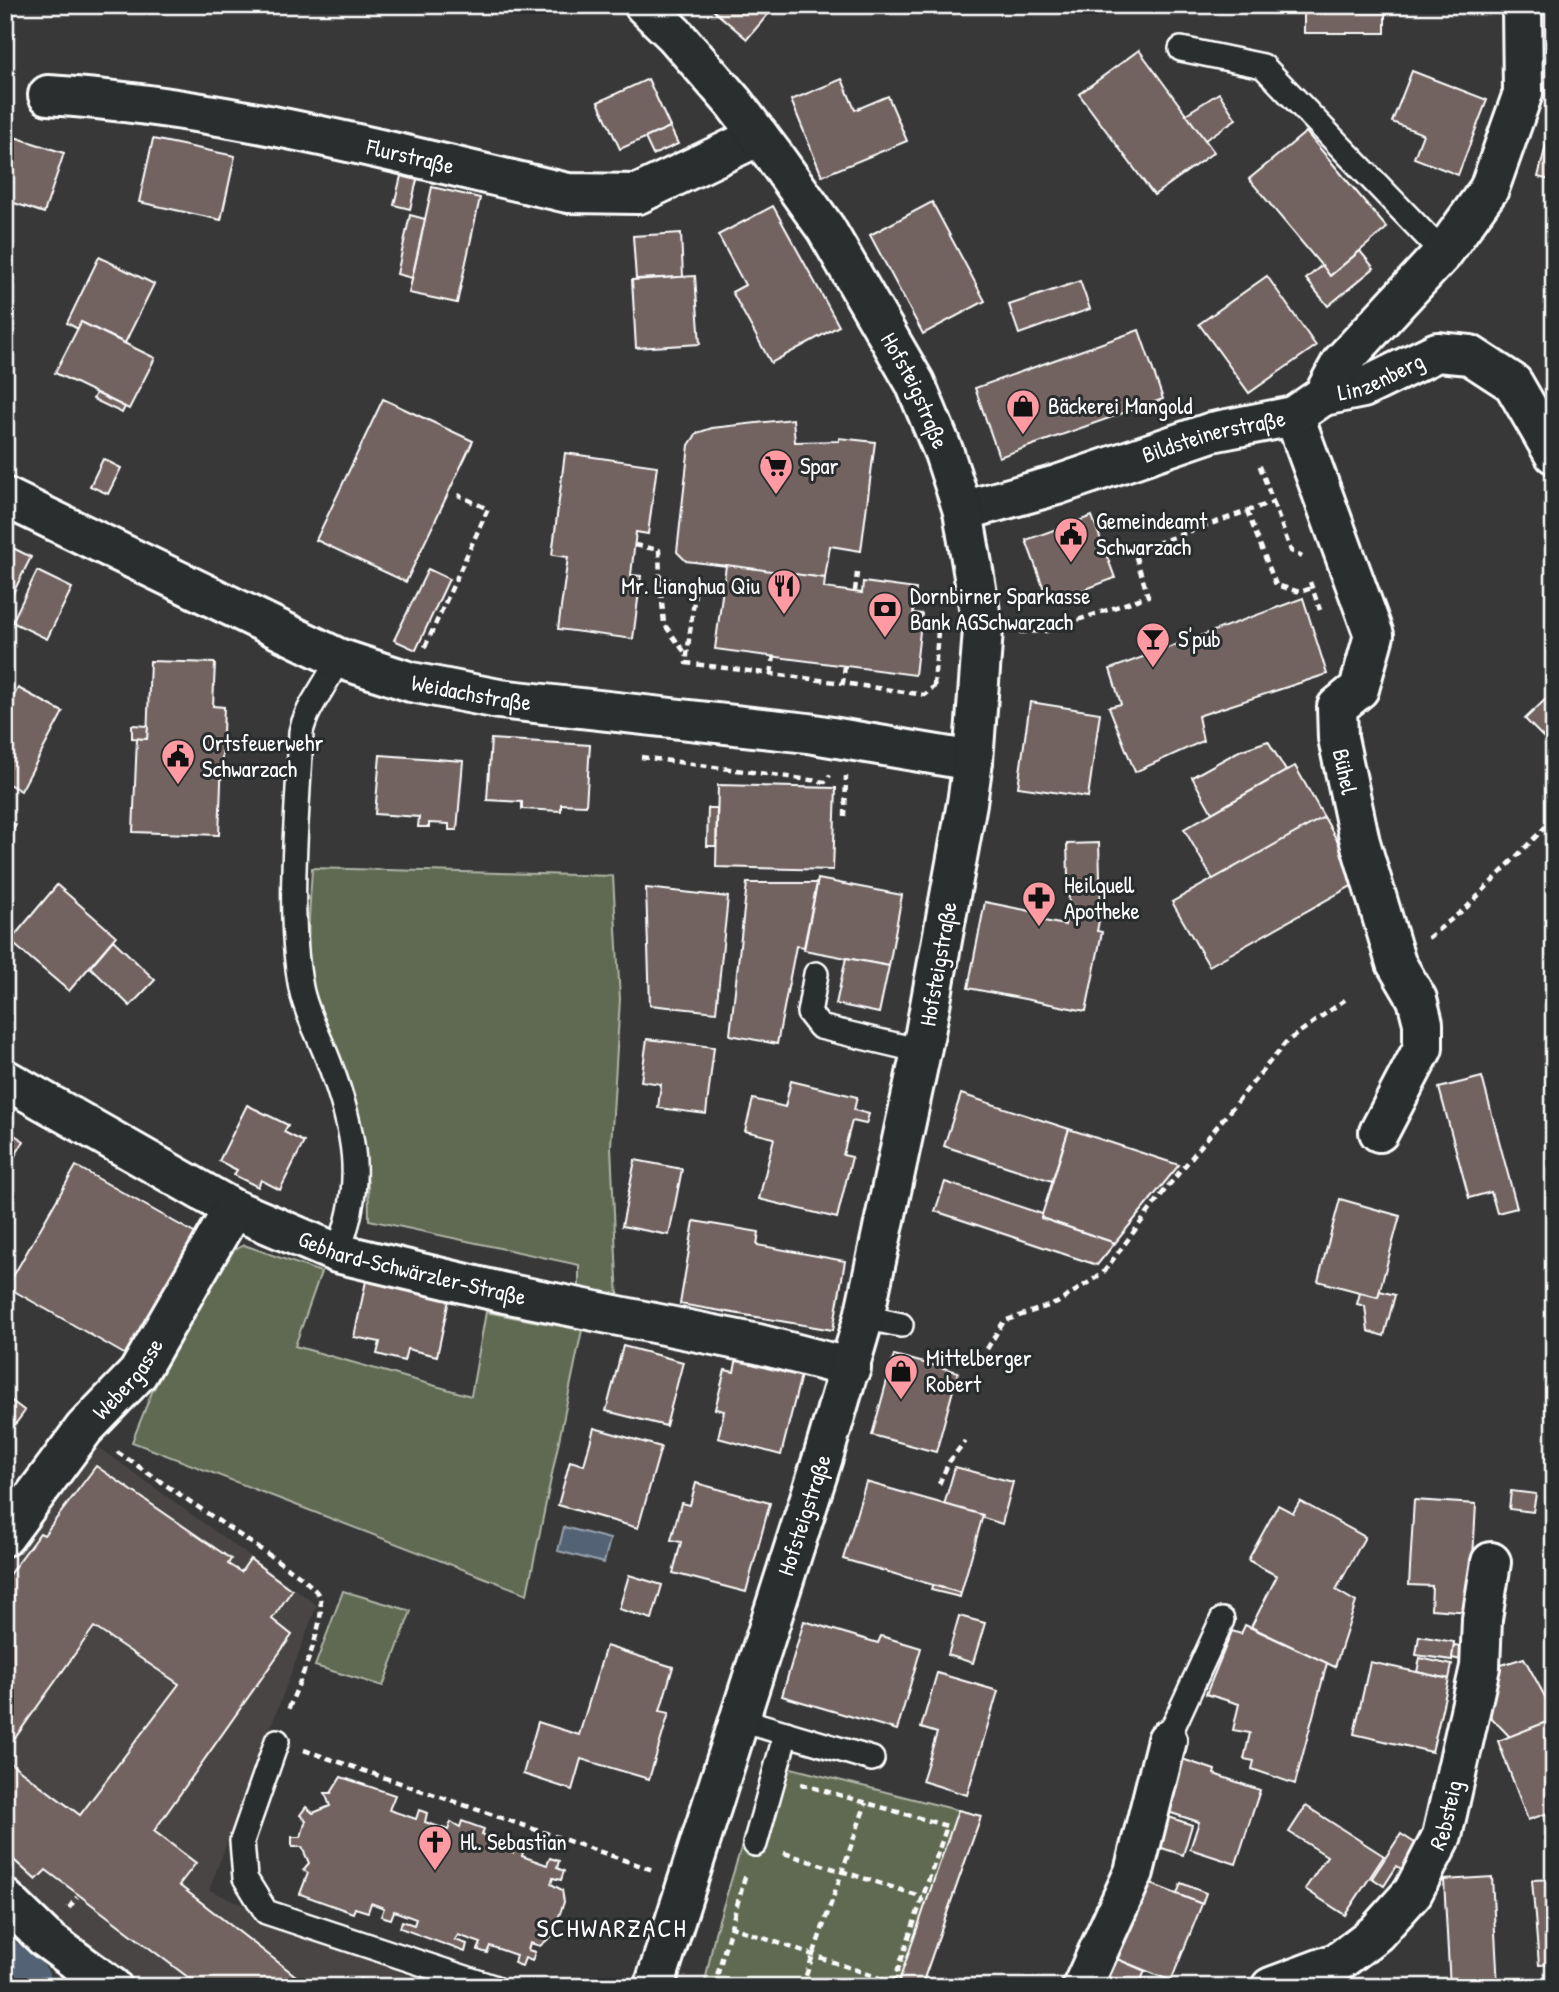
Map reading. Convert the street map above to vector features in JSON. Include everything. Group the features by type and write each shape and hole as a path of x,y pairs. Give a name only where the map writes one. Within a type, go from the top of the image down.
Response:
{"street":[{"name":"Hofsteigstraße","path":"644,5 675,35 760,136 826,229 915,383 944,453 963,511 983,630 973,761 921,1051 864,1317 851,1368 654,1987"},
{"path":"1308,406 1341,363 1443,253 1489,188 1538,92 1522,5"},
{"name":"Flurstraße","path":"48,94 125,100 307,133 568,193 638,194 760,136"},
{"name":"Linzenberg","path":"1308,406 1363,388 1437,352 1470,355 1513,383 1554,454"},
{"name":"Bildsteinerstraße","path":"963,511 1057,485 1212,432 1308,406"},
{"name":"Bühel","path":"1308,406 1374,635 1359,689 1337,708 1338,738 1360,842 1396,964 1417,999 1423,1023 1423,1048 1379,1132"},
{"name":"Weidachstraße","path":"5,497 338,658 411,682 499,699 808,733 973,761"},
{"name":"Gebhard-Schwärzler-Straße","path":"5,1079 233,1209 337,1253 505,1293 758,1344 851,1368"},
{"name":"Webergasse","path":"5,1536 84,1429 138,1373 233,1209"},
{"name":"Rebsteig","path":"1271,1987 1338,1962 1376,1933 1413,1892 1442,1836 1480,1667 1482,1619 1491,1562"},
{"path":"1082,1987 1134,1872 1167,1740"},
{"path":"5,1899 45,1938 112,1987"}],"lane":[{"path":"1181,48 1263,66 1443,253"},
{"path":"337,1253 352,1208 356,1159 352,1136 329,1062 309,1018 301,988 296,941 296,873 301,732 304,718 322,693 338,658"},
{"path":"816,974 809,1013 820,1027 921,1051"},
{"path":"864,1317 901,1325"},
{"path":"1167,1740 1222,1620"},
{"path":"738,1719 872,1759"},
{"path":"755,1844 786,1733"},
{"path":"277,1741 242,1841 245,1878 266,1912 493,1987"}],"path":[{"path":"1255,453 1291,551 1302,555 1305,566"},
{"path":"411,682 488,509 458,495"},
{"path":"1012,632 1046,631 1148,596 1134,551 1273,502"},
{"path":"1247,511 1276,585 1300,592 1312,588"},
{"path":"635,545 659,550 664,624 687,654"},
{"path":"855,592 858,573"},
{"path":"1309,577 1324,619"},
{"path":"660,579 696,585 686,663 925,695 934,686 940,611"},
{"path":"771,674 774,656"},
{"path":"843,683 845,666"},
{"path":"934,686 945,687"},
{"path":"636,756 825,782 832,772"},
{"path":"845,817 846,771"},
{"path":"1396,964 1467,907 1554,818"},
{"path":"988,1349 1004,1321 1057,1303 1103,1273 1165,1190 1286,1042 1346,999"},
{"path":"84,1429 300,1576 319,1595 321,1612 318,1629 277,1741 664,1874"},
{"path":"939,1484 949,1462 965,1441"},
{"path":"729,1926 893,1985 947,1826 793,1781 779,1808 765,1805"},
{"path":"802,1987 866,1803"},
{"path":"714,1987 729,1926 755,1844 923,1897"}],"shaded area":[{"path":"97,1446 317,1605 209,1890 435,1987 136,1987 46,1918 5,1879 5,1558"}],"green space":[{"path":"312,868 613,876 620,999 611,1146 618,1301 579,1294 579,1265 369,1220 367,1167 354,1099 317,1003 311,977 308,930"},
{"path":"244,1245 321,1272 295,1346 471,1396 486,1312 582,1330 527,1594 132,1442 152,1392 230,1252"},
{"path":"343,1591 411,1611 383,1686 315,1666"},
{"path":"787,1767 981,1816 921,1987 704,1987 715,1933 760,1786"}],"water":[{"path":"564,1527 610,1539 604,1563 558,1551"}],"building":[{"path":"507,5 545,5 545,13 507,13"},
{"path":"707,5 776,5 747,39"},
{"path":"1304,5 1385,5 1385,33 1304,33"},
{"path":"1139,50 1214,152 1154,195 1079,94"},
{"path":"1412,71 1487,100 1458,175 1414,158 1423,134 1392,122"},
{"path":"648,79 670,127 620,149 598,102"},
{"path":"842,79 855,110 888,96 907,141 822,176 791,100"},
{"path":"1219,93 1236,119 1205,140 1186,114"},
{"path":"1551,125 1554,126 1554,181 1538,177"},
{"path":"670,127 678,144 653,155 645,138"},
{"path":"1306,132 1387,228 1330,276 1249,179"},
{"path":"5,134 64,153 44,213 5,200"},
{"path":"153,139 235,156 221,220 139,202"},
{"path":"401,176 417,180 410,209 394,205"},
{"path":"432,187 480,198 457,303 409,293"},
{"path":"932,202 985,301 923,334 870,235"},
{"path":"773,206 839,326 771,363 732,292 745,285 718,235"},
{"path":"410,215 425,219 412,278 397,274"},
{"path":"681,233 683,277 636,279 633,236"},
{"path":"1360,251 1374,268 1328,306 1306,279 1322,265 1330,276"},
{"path":"99,257 154,284 125,343 81,322 78,329 67,323"},
{"path":"695,276 700,344 636,348 632,280"},
{"path":"1267,276 1316,346 1249,393 1199,324"},
{"path":"1080,281 1090,309 1019,334 1009,305"},
{"path":"81,322 155,358 129,409 55,373"},
{"path":"1139,330 1163,399 999,457 975,388"},
{"path":"96,393 125,407 122,413 93,399"},
{"path":"383,399 473,441 406,582 316,540"},
{"name":"Spar","path":"793,419 795,442 839,441 839,438 875,442 861,551 830,546 825,578 686,561 677,552 689,445 697,433 712,428"},
{"path":"565,453 657,466 648,534 636,532 631,575 641,576 633,639 558,629 568,557 552,555"},
{"path":"103,459 121,468 108,494 90,486"},
{"name":"Gemeindeamt Schwarzach","path":"1092,516 1115,578 1049,603 1026,540"},
{"path":"5,544 31,557 5,609"},
{"path":"726,565 825,578 824,588 862,593 863,582 916,589 913,613 922,614 915,675 715,649"},
{"path":"428,569 449,579 416,650 394,640"},
{"path":"37,571 72,588 47,639 12,622"},
{"path":"1303,598 1327,674 1198,716 1203,741 1135,772 1109,707 1121,704 1110,669"},
{"name":"Ortsfeuerwehr Schwarzach","path":"150,661 215,663 213,706 224,707 219,835 133,832 137,738 147,739"},
{"path":"18,688 63,712 21,791 5,782 5,712"},
{"path":"1554,691 1554,748 1525,719"},
{"path":"1030,702 1100,713 1088,797 1018,787"},
{"path":"132,725 148,726 147,739 132,738"},
{"path":"491,739 590,745 586,805 561,804 561,811 522,809 522,802 487,800"},
{"path":"1268,741 1286,771 1212,813 1192,777 1239,751"},
{"path":"380,755 463,761 457,830 449,830 449,824 429,823 429,827 418,827 419,817 375,814"},
{"path":"1295,766 1324,817 1213,880 1184,829"},
{"path":"718,785 836,788 833,870 716,867"},
{"path":"708,808 717,808 716,846 707,846"},
{"path":"1324,817 1360,881 1209,966 1172,902"},
{"path":"5,819 16,825 5,844"},
{"name":"Heilquell Apotheke","path":"1099,843 1101,911 1097,931 1102,932 1086,1011 968,988 985,902 1045,914 1044,921 1065,925 1069,905 1067,844"},
{"path":"818,879 902,895 889,966 804,950"},
{"path":"747,883 817,883 804,947 796,946 777,1044 730,1035"},
{"path":"57,885 116,936 69,991 10,941"},
{"path":"646,888 728,897 716,1012 650,1005"},
{"path":"113,940 155,980 130,1006 90,967"},
{"path":"846,958 889,966 879,1013 836,1004"},
{"path":"647,1039 714,1047 706,1114 658,1108 661,1084 641,1081"},
{"path":"1482,1077 1517,1208 1497,1213 1491,1192 1469,1198 1439,1088"},
{"path":"791,1081 857,1097 854,1110 869,1114 866,1124 852,1121 843,1155 852,1157 837,1218 759,1199 774,1138 745,1131 753,1099 785,1107"},
{"path":"961,1094 1069,1129 1052,1181 944,1146"},
{"path":"247,1105 288,1125 284,1132 304,1142 280,1190 261,1180 258,1187 234,1175 237,1170 219,1161"},
{"path":"5,1129 24,1141 5,1172"},
{"path":"1069,1129 1179,1165 1115,1243 1041,1218"},
{"path":"635,1160 682,1169 669,1235 622,1226"},
{"path":"76,1166 203,1238 133,1359 7,1287"},
{"path":"945,1182 1042,1214 1041,1218 1115,1243 1097,1265 935,1211"},
{"path":"1340,1199 1400,1216 1378,1297 1318,1281"},
{"path":"694,1221 759,1232 757,1245 845,1261 833,1330 680,1304"},
{"path":"366,1281 449,1300 437,1356 407,1349 404,1361 377,1354 380,1342 354,1337"},
{"path":"1380,1291 1395,1295 1384,1336 1368,1331 1365,1306 1357,1304 1360,1293 1378,1297"},
{"path":"623,1346 683,1362 666,1426 606,1411"},
{"path":"894,1355 958,1372 936,1452 872,1435"},
{"path":"737,1358 801,1375 781,1455 718,1438 724,1411 715,1409 725,1370 734,1372"},
{"path":"5,1396 25,1411 5,1438"},
{"path":"594,1428 661,1447 638,1528 558,1505 570,1461 584,1465"},
{"path":"96,1466 231,1559 228,1564 241,1572 250,1559 292,1590 272,1619 292,1635 154,1831 196,1863 179,1885 310,1987 201,1987 46,1870 36,1880 5,1852 5,1759 80,1815 179,1684 94,1627 5,1752 5,1580 40,1533 44,1535"},
{"path":"955,1467 1013,1482 1002,1524 944,1505"},
{"path":"866,1482 983,1515 961,1593 843,1559"},
{"path":"696,1483 770,1503 746,1592 673,1573 681,1542 671,1540 681,1503 690,1505"},
{"path":"1511,1491 1536,1494 1533,1512 1509,1509"},
{"path":"1414,1500 1476,1504 1470,1612 1431,1609 1432,1586 1409,1585"},
{"path":"1300,1501 1365,1537 1336,1590 1356,1602 1335,1667 1251,1627 1277,1576 1248,1560 1278,1505 1293,1513"},
{"path":"629,1575 662,1585 652,1619 619,1609"},
{"path":"932,1585 961,1593 960,1597 931,1590"},
{"path":"959,1616 985,1623 973,1663 948,1655"},
{"path":"804,1621 878,1643 881,1636 921,1648 897,1730 782,1696"},
{"path":"1245,1625 1327,1663 1295,1784 1252,1769 1254,1761 1244,1759 1250,1733 1233,1730 1239,1704 1206,1694 1232,1631 1241,1634"},
{"path":"1419,1636 1454,1642 1452,1660 1416,1655"},
{"path":"1454,1645 1473,1648 1470,1662 1452,1658"},
{"path":"606,1646 673,1667 660,1711 669,1713 649,1779 581,1759 572,1790 523,1774 538,1722 579,1735"},
{"path":"1420,1658 1452,1665 1449,1679 1417,1672"},
{"path":"1524,1658 1554,1713 1554,1719 1510,1737 1486,1712 1498,1666"},
{"path":"1370,1662 1449,1679 1432,1752 1354,1734"},
{"path":"937,1673 998,1691 967,1795 922,1781 937,1733 921,1728"},
{"path":"1554,1719 1554,1811 1528,1820 1498,1741"},
{"path":"1179,1758 1260,1790 1236,1864 1190,1849 1199,1822 1162,1810"},
{"name":"Hl. Sebastian","path":"341,1777 395,1795 389,1810 416,1819 419,1810 427,1813 425,1822 448,1830 451,1822 460,1827 462,1821 484,1829 482,1835 492,1837 489,1844 513,1853 515,1845 524,1848 522,1856 547,1865 550,1858 559,1861 557,1868 564,1871 561,1880 553,1878 551,1884 562,1890 564,1902 552,1936 540,1946 530,1943 528,1950 535,1952 532,1961 525,1958 522,1966 514,1963 516,1955 490,1946 487,1953 478,1950 481,1943 458,1935 455,1940 467,1944 465,1952 400,1928 402,1921 414,1925 416,1919 394,1911 391,1919 381,1916 384,1908 371,1903 368,1912 355,1908 353,1913 300,1894 308,1873 303,1870 309,1863 302,1847 292,1847 292,1837 301,1837 306,1820 300,1815 306,1807 313,1813 330,1806 325,1793 331,1793"},
{"path":"1306,1806 1384,1856 1345,1915 1305,1889 1327,1856 1289,1832"},
{"path":"958,1810 981,1816 921,1987 897,1987"},
{"path":"1166,1816 1192,1825 1183,1855 1156,1846"},
{"path":"1401,1834 1421,1847 1405,1872 1397,1866 1384,1886 1372,1878"},
{"path":"1492,1877 1498,1987 1450,1987 1444,1880"},
{"path":"1554,1879 1554,1964 1539,1965 1532,1880"},
{"path":"1181,1883 1206,1893 1202,1904 1177,1894"},
{"path":"1151,1884 1202,1904 1171,1981 1117,1959"},
{"path":"1117,1959 1145,1971 1138,1987 1109,1977"},
{"path":"360,1979 381,1986 383,1982 396,1987 357,1987"}],"waterway":[{"name":"SCHWARZACH","path":"5,1975 18,1987"}],"place":[{"name":"Bäckerei Mangold","path":"1023,436"},
{"name":"Spar","path":"776,496"},
{"name":"Gemeindeamt Schwarzach","path":"1071,564"},
{"name":"Mr. Lianghua Qiu","path":"784,616"},
{"name":"Dornbirner Sparkasse Bank AGSchwarzach","path":"885,639"},
{"name":"S'pub","path":"1153,669"},
{"name":"Ortsfeuerwehr Schwarzach","path":"178,786"},
{"name":"Heilquell Apotheke","path":"1039,928"},
{"name":"Mittelberger Robert","path":"901,1401"},
{"name":"Hl. Sebastian","path":"435,1872"}],"district":[{"name":"SCHWARZACH","path":"612,1928"}]}
